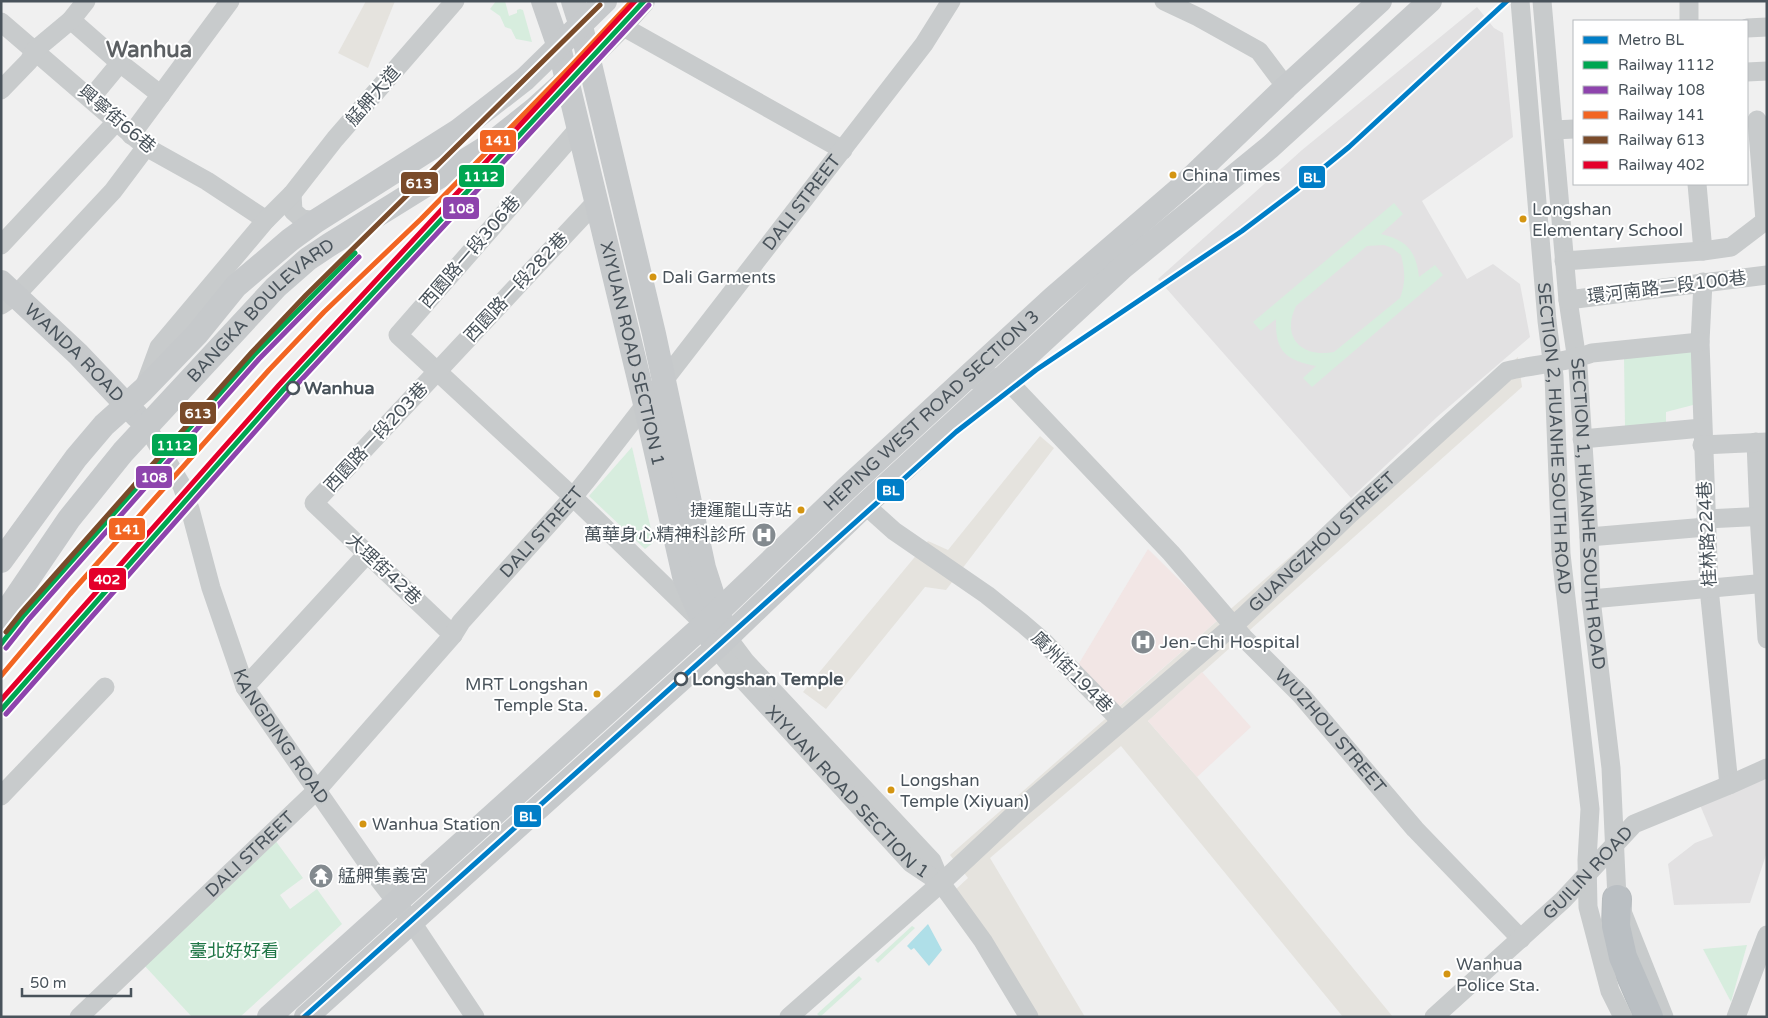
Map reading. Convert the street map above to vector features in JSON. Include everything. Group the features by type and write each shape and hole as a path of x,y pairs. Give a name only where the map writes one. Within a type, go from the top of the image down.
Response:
{"highway":[{"path":"1617,899 1616,926 1623,957 1649,1017"}],"main road":[{"name":"XIYUAN ROAD SECTION 1","path":"544,1 559,47 595,203 645,404 684,576 710,618 721,642"},
{"name":"XIYUAN ROAD SECTION 1","path":"573,1 585,41 652,325 704,568 710,618"},
{"name":"BANGKA BOULEVARD","path":"1,619 69,519 123,452 276,287 308,259 487,147 535,109 567,80 605,1"},
{"name":"BANGKA BOULEVARD","path":"1,561 76,458 104,425 197,334 236,286 290,240 316,221 458,131 525,79 559,47 585,41 620,28 644,1"},
{"name":"HEPING WEST ROAD SECTION 3","path":"269,1017 710,618 1053,298 1197,174 1234,150 1273,116 1290,95 1380,1"},
{"name":"HEPING WEST ROAD SECTION 3","path":"1214,192 1242,158 1278,122 1290,95 1407,1"},
{"name":"HEPING WEST ROAD SECTION 3","path":"306,1017 721,642 864,505 1123,267 1270,147 1430,1"},
{"name":"WANDA ROAD","path":"6,294 78,354 134,397 147,427"}],"street":[{"path":"1,90 29,60 35,50 71,20 86,1"},
{"path":"132,135 230,1"},
{"name":"艋舺大道","path":"134,397 159,347 266,220 292,194 344,129 456,1"},
{"name":"DALI STREET","path":"79,1017 317,790 453,635 461,622 573,497 690,349 924,44 951,1"},
{"path":"1164,1 1198,17 1259,51 1290,95"},
{"name":"SECTION 2, HUANHE SOUTH ROAD","path":"1520,1 1547,321 1553,362 1561,554 1590,808 1587,874"},
{"name":"SECTION 1, HUANHE SOUTH ROAD","path":"1542,1 1564,261 1576,358 1589,537 1590,599 1611,768 1617,899 1664,1017"},
{"path":"1689,1 1689,20"},
{"path":"71,20 120,63 161,95"},
{"name":"興寧街66巷","path":"1,22 146,147 207,181 266,220"},
{"path":"1748,28 1767,27"},
{"path":"620,28 629,30 843,150"},
{"path":"91,98 120,63"},
{"path":"1748,72 1767,71"},
{"path":"1564,261 1703,251 1731,247 1765,221 1757,120"},
{"path":"1,245 116,122"},
{"name":"西園路一段306巷","path":"438,372 398,335 578,129"},
{"path":"1554,130 1573,129"},
{"path":"6,294 113,190 146,147"},
{"path":"1697,185 1703,251"},
{"path":"292,194 293,211 302,219 316,221"},
{"name":"西園路一段282巷","path":"438,372 595,203"},
{"name":"環河南路二段100巷","path":"1568,300 1767,275"},
{"name":"桂林路224巷","path":"1702,282 1700,342 1702,437 1709,588 1729,785"},
{"name":"GUANGZHOU STREET","path":"789,1017 941,883 1020,809 1234,625 1350,514 1507,371 1576,358 1592,352 1700,342"},
{"name":"XIYUAN ROAD SECTION 1","path":"438,372 684,603 710,618"},
{"name":"西園路一段203巷","path":"314,503 438,372"},
{"path":"965,380 1004,377"},
{"name":"WUZHOU STREET","path":"1004,377 1171,553 1244,638 1319,715 1415,829 1521,939"},
{"name":"KANGDING ROAD","path":"147,427 182,486 211,588 245,687 377,877 411,921 476,1017"},
{"path":"1582,439 1702,437 1762,442 1767,639"},
{"name":"大理街42巷","path":"314,503 453,635"},
{"name":"廣州街194巷","path":"864,505 894,531 980,590 1022,623 1043,641 1121,721"},
{"path":"1589,537 1763,516"},
{"path":"245,687 367,554"},
{"path":"1590,599 1765,583"},
{"name":"XIYUAN ROAD SECTION 1","path":"721,642 911,863 941,883 983,941 1029,1017"},
{"path":"1,796 105,687"},
{"name":"GUILIN ROAD","path":"1434,1017 1563,900 1634,824 1767,768"},
{"path":"1587,874 1588,907 1610,992 1623,1017"},
{"path":"1736,1017 1767,936"}],"shaded area":[{"path":"366,1 395,1 368,68 338,53"},
{"path":"1477,7 1494,28 1503,33 1513,137 1422,201 1467,279 1493,264 1520,284 1530,337 1437,417 1351,498 1158,279 1302,150"},
{"path":"1518,357 1522,387 1148,721 1197,777 1393,1017 1343,1017 1121,746 990,858 1085,1017 1033,1017 955,890 968,878 950,855"},
{"path":"1040,436 1054,448 946,590 925,587 826,709 803,692 928,541 948,550"},
{"name":"Jen-Chi Hospital","path":"1148,549 1219,619 1117,708 1078,665"},
{"name":"Jen-Chi Hospital","path":"1202,672 1251,727 1197,777 1148,721"},
{"path":"1767,777 1767,852 1750,903 1674,905 1668,864 1695,843 1713,836 1700,805"}],"green space":[{"path":"496,1 505,1 509,16 517,13 517,10 523,10 532,42 516,39 511,29 505,27 500,16 490,9"},
{"path":"1394,203 1403,214 1381,234 1404,243 1409,248 1418,268 1419,277 1435,265 1443,275 1312,387 1303,378 1316,366 1297,361 1284,353 1278,339 1276,319 1261,331 1253,322","holes":["1384,245 1401,255 1403,266 1404,282 1400,298 1334,352 1312,352 1297,343 1291,327 1296,306 1367,246"]},
{"path":"1692,349 1693,405 1666,412 1666,423 1625,428 1624,357"},
{"path":"632,447 654,542 645,549 589,496"},
{"name":"臺北好好看","path":"275,840 303,878 280,895 290,909 317,889 342,924 240,1017 192,1017 143,964"},
{"path":"912,926 915,928 878,963 875,960"},
{"path":"1747,945 1731,1002 1703,949"},
{"path":"859,976 862,979 820,1017 817,1014"}],"water":[{"path":"928,924 942,950 929,966 914,948 911,950 907,946"}],"metro line":[{"name":"BL","path":"304,1017 956,432 1036,370 1242,231 1295,191 1349,147 1507,1"}],"rail line":[{"name":"141","path":"1,676 70,594 269,370 324,312 421,219 632,1"},
{"name":"402","path":"1,700 279,385 635,1"},
{"name":"1112","path":"1,710 284,389 644,1"},
{"name":"613","path":"6,632 252,352 306,295 600,5"},
{"name":"108","path":"6,714 289,393 649,5"},
{"name":"1112","path":"1,644 24,615 254,355 355,253"},
{"name":"108","path":"6,648 29,619 259,359 359,257"}],"place":[{"name":"China Times","path":"1173,175"},
{"name":"Longshan Elementary School","path":"1523,219"},
{"name":"Dali Garments","path":"653,277"},
{"name":"Wanhua","path":"293,388"},
{"name":"捷運龍山寺站","path":"801,510"},
{"name":"萬華身心精神科診所","path":"764,535"},
{"name":"Jen-Chi Hospital","path":"1143,642"},
{"name":"Longshan Temple","path":"681,679"},
{"name":"MRT Longshan Temple Sta.","path":"597,694"},
{"name":"Longshan Temple (Xiyuan)","path":"891,790"},
{"name":"Wanhua Station","path":"363,824"},
{"name":"艋舺集義宮","path":"321,876"},
{"name":"Wanhua Police Sta.","path":"1447,974"}],"district":[{"name":"Wanhua","path":"149,49"}]}
